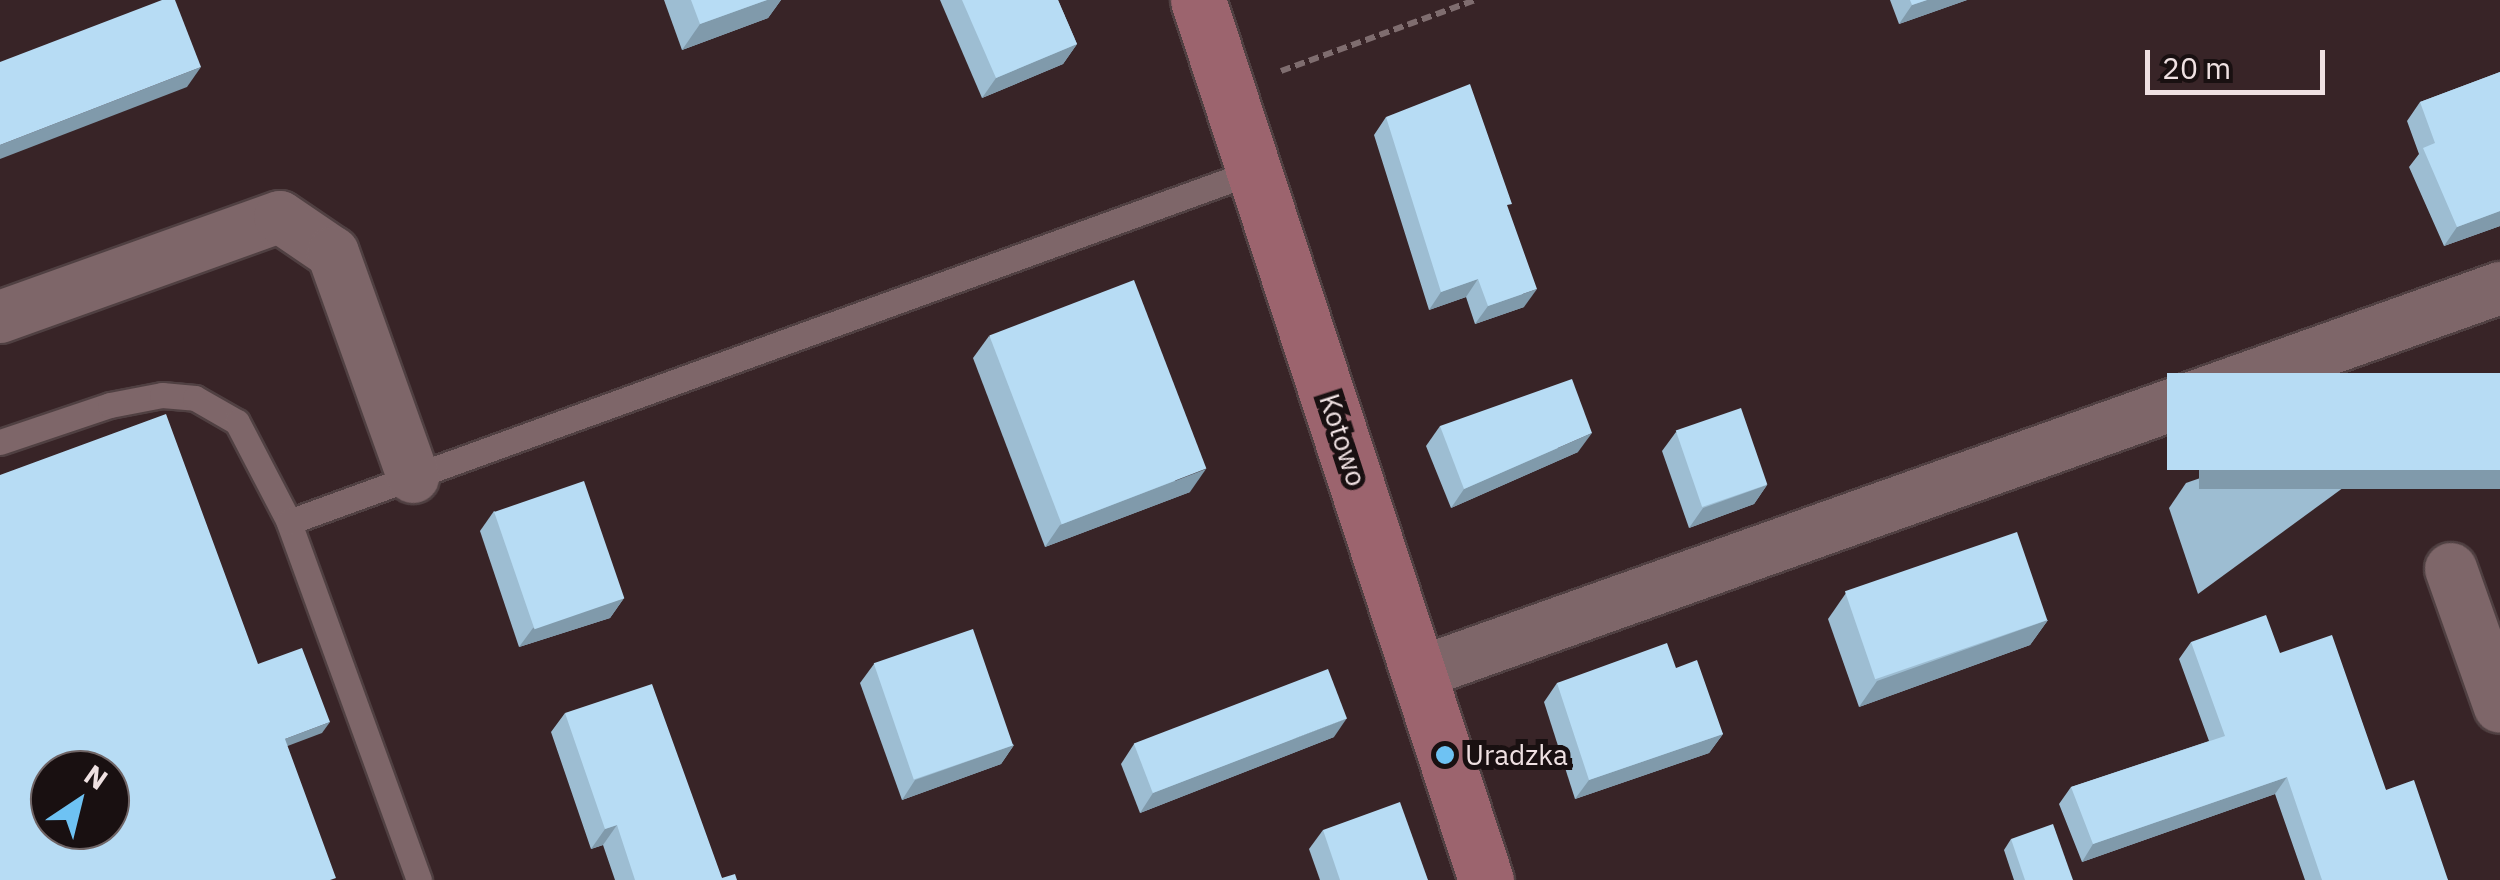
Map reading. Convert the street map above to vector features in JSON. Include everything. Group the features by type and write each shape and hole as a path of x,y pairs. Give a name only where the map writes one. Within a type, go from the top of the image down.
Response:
{"street":[{"name":"Kotowo","path":"1198,0 1486,880"},
{"path":"0,317 280,217 333,253 413,477"},
{"path":"1419,673 2500,288"},
{"path":"2451,569 2500,707"}],"lane":[{"path":"289,522 1255,171"},
{"path":"0,442 110,405 162,395 195,398 237,422 289,522 419,880"}],"path":[{"path":"1228,91 1475,0"}],"building":[{"path":"162,0 175,0 201,67 0,145 0,62"},
{"path":"691,0 767,0 700,24"},
{"path":"962,0 1058,0 1077,44 996,78"},
{"path":"2500,72 2500,211 2457,227 2423,148 2435,143 2420,102"},
{"path":"1470,84 1537,289 1488,306 1478,279 1441,292 1386,117"},
{"path":"1134,280 1206,469 1062,524 989,336"},
{"path":"2167,373 2500,373 2500,470 2167,470"},
{"path":"1572,379 1592,433 1464,489 1440,426"},
{"path":"1741,408 1767,485 1702,507 1676,430"},
{"path":"166,414 258,664 302,648 330,722 285,739 336,878 0,880 0,475"},
{"path":"584,481 624,598 535,629 494,512"},
{"path":"2017,532 2047,620 1875,679 1845,591"},
{"path":"2266,615 2280,653 2332,635 2386,790 2414,780 2448,880 2322,880 2287,777 2093,844 2071,787 2225,736 2191,642"},
{"path":"973,629 1013,745 914,779 874,663"},
{"path":"1667,643 1676,668 1697,660 1723,734 1589,780 1557,683"},
{"path":"1328,669 1347,718 1153,793 1134,744"},
{"path":"652,684 722,878 735,874 737,880 635,880 617,825 605,829 565,713"},
{"path":"1400,802 1428,880 1340,880 1323,830"},
{"path":"2053,824 2073,880 2025,880 2011,839"}],"place":[{"name":"Uradzka","path":"1445,755"}]}
